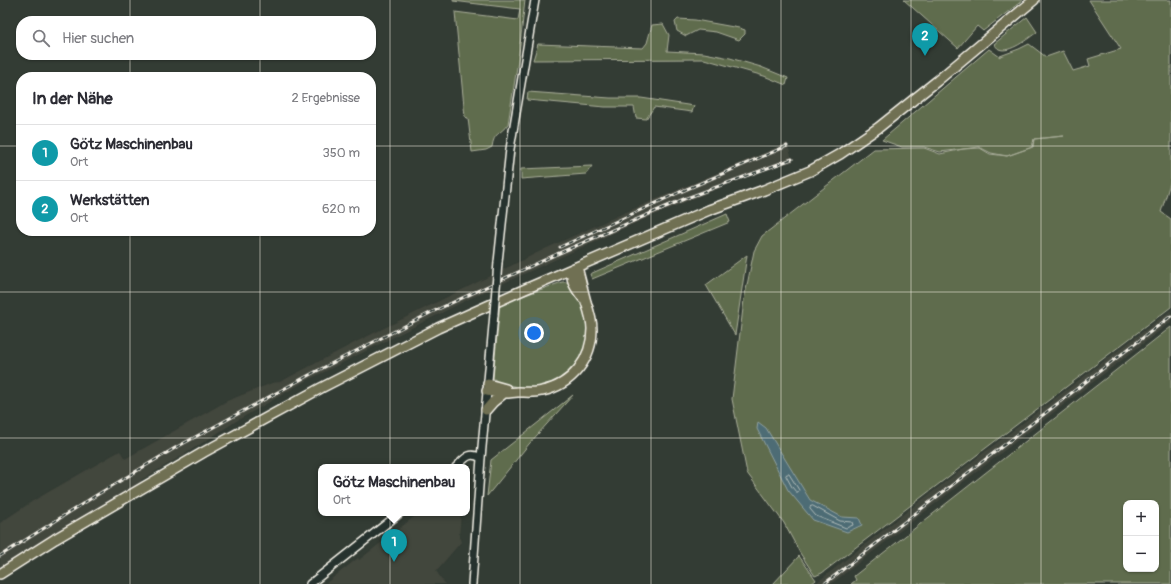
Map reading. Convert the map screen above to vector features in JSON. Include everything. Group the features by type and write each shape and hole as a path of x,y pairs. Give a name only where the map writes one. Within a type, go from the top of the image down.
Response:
{"main road":[{"path":"0,574 55,539 204,452 314,392 438,328 552,277 710,210 810,171 863,140 937,82 1034,0"},
{"path":"574,268 572,279 574,285 586,302"},
{"path":"488,387 504,393 543,391 556,387 575,374 582,365 592,342 592,327 590,314 574,268"},
{"path":"552,277 564,280 574,285"},
{"path":"488,387 517,392"},
{"path":"486,410 504,393"}],"street":[{"path":"472,584 498,262 510,149 535,0"},
{"path":"459,464 462,461 482,458"},
{"path":"310,584 396,516"}],"shaded area":[{"path":"787,143 793,162 776,166 714,190 633,224 469,299 304,382 238,420 141,480 142,482 0,571 0,523 33,501 120,451 125,459 227,401 272,383 280,382 358,341 547,248 624,213"},
{"path":"1171,310 1171,322 831,584 815,584 906,512"},
{"path":"415,516 461,516 459,537 461,542 436,571 445,584 325,584 358,558 359,560"}],"green space":[{"path":"453,0 525,0 519,54 508,124 496,136 492,147 486,150 472,152 468,118 465,117 455,12 518,20 520,9"},
{"path":"904,0 1023,0 983,31 977,26 958,48"},
{"path":"1089,0 1171,0 1171,180 1161,212 1171,219 1171,307 822,573 815,576 800,553 784,523 747,473 732,399 744,300 754,251 762,236 874,149 924,148 940,154 962,149 940,152 924,147 902,147 882,140 989,49 1000,57 1029,44 1046,57 1063,51 1073,71 1090,66 1088,59 1121,49","holes":["979,147 991,153 1007,156 990,154 980,148 964,149"]},
{"path":"1027,17 1037,32 1008,49 999,49 994,44"},
{"path":"678,19 695,20 739,28 745,30 745,34 739,40 716,32 698,30 686,36 677,31 675,22"},
{"path":"663,24 669,35 667,51 704,53 730,58 761,67 788,78 786,85 764,76 704,59 533,60 538,44 643,48 647,43 652,25"},
{"path":"528,92 610,98 641,98 694,106 692,112 654,107 646,119 636,118 634,107 605,107 527,100"},
{"path":"592,166 586,174 521,179 521,169"},
{"path":"727,214 730,222 592,279 590,274"},
{"path":"747,255 735,335 706,285"},
{"path":"562,282 567,282 572,285 587,309 588,345 571,373 553,385 534,388 522,388 498,382 493,378 500,304"},
{"path":"1171,327 1171,584 851,584 856,580 854,576"},
{"path":"573,395 529,444 487,496 491,460"},
{"path":"799,556 816,580 811,584 773,584"}],"water":[{"path":"758,422 766,428 810,500 842,517 859,518 862,525 847,532 813,520 788,490 757,429"}],"railway":[{"path":"560,247 680,192 787,146"},
{"path":"0,556 175,448 313,373 432,312 557,254 684,199 792,159"},
{"path":"824,584 1171,316"}],"place":[{"name":"Werkstätten","path":"925,56"},
{"name":"Götz Maschinenbau","path":"394,562"}]}
